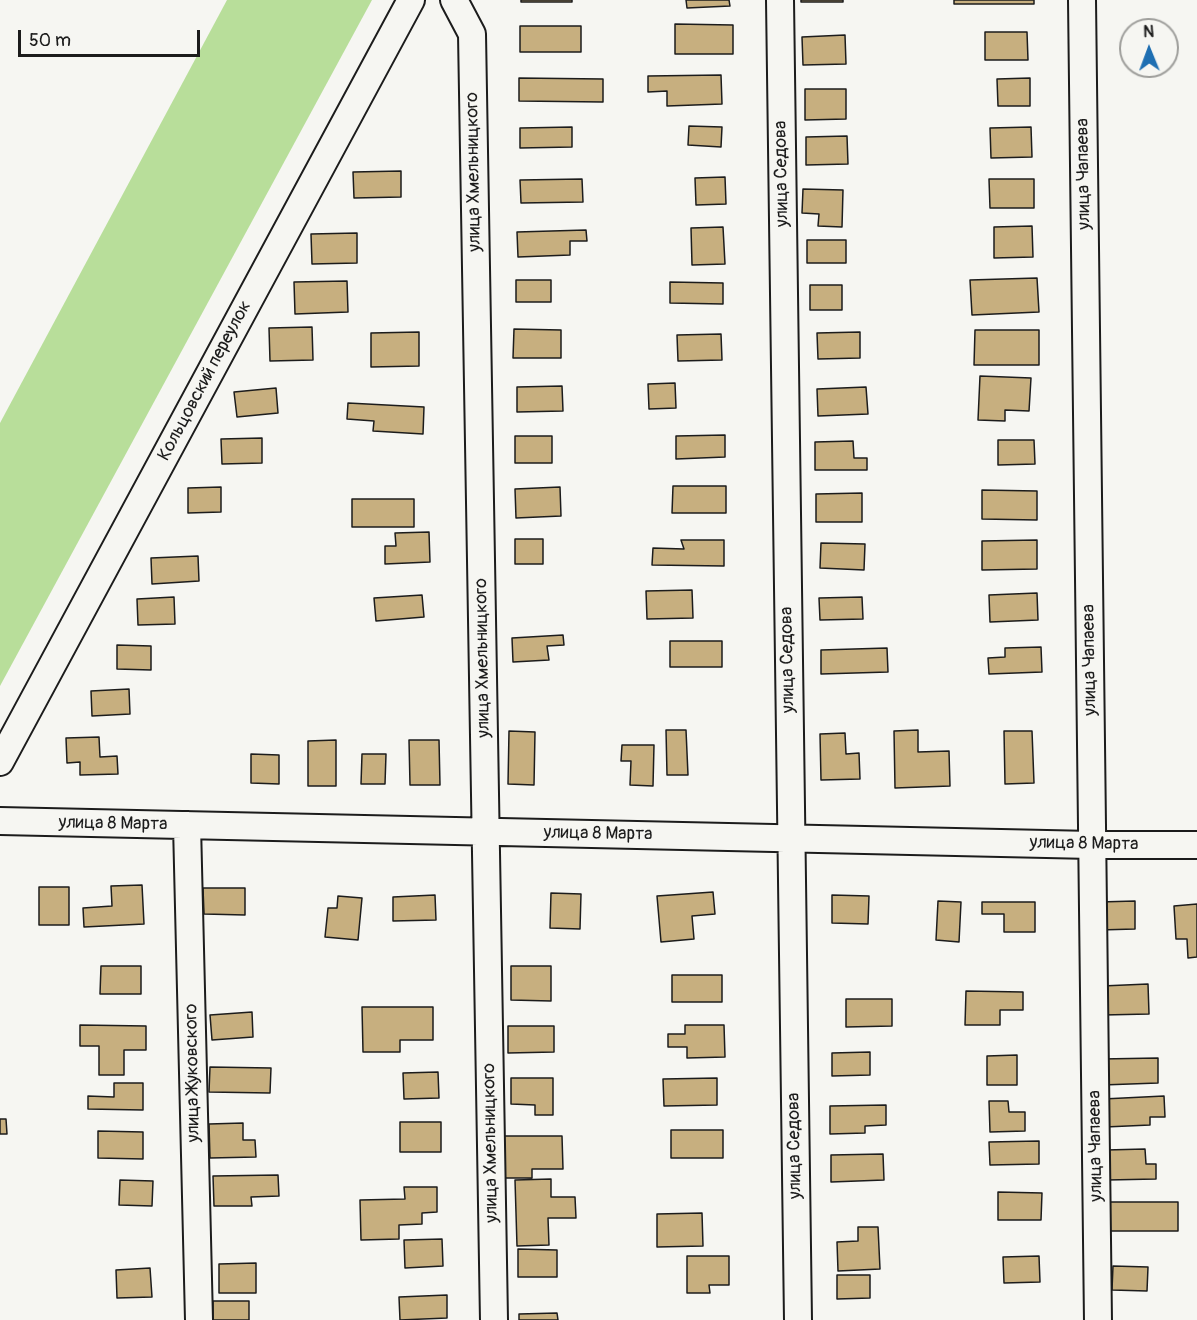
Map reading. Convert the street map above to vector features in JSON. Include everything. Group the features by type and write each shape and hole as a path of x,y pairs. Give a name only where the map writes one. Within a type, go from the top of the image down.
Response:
{"street":[{"name":"Кольцовский переулок","path":"0,762 411,0"},
{"name":"улица Хмельницкого","path":"454,0 472,34 494,1320"},
{"name":"улица Седова","path":"780,0 798,1320"},
{"name":"улица Чапаева","path":"1082,0 1098,1320"},
{"name":"улица 8 Марта","path":"0,821 790,839 1197,845"},
{"name":"улица Жуковского","path":"187,825 199,1320"}],"green space":[{"path":"227,0 372,0 0,686 0,423"}],"building":[{"path":"521,0 572,0 572,2 521,2"},
{"path":"686,0 729,0 730,6 687,8"},
{"path":"801,0 843,0 843,2 801,2"},
{"path":"954,0 1034,0 1034,4 954,4"},
{"path":"675,24 733,25 733,54 675,54"},
{"path":"520,26 581,26 581,52 520,52"},
{"path":"985,32 1027,32 1028,60 985,60"},
{"path":"845,35 846,64 803,65 802,37"},
{"path":"721,75 722,104 667,106 667,91 648,92 648,76"},
{"path":"519,78 603,79 603,102 519,101"},
{"path":"1030,78 1030,106 998,106 997,79"},
{"path":"805,89 846,89 846,119 805,120"},
{"path":"689,126 722,127 721,147 688,145"},
{"path":"572,127 572,147 520,148 520,128"},
{"path":"1031,127 1032,157 991,158 990,128"},
{"path":"847,136 848,164 806,165 806,137"},
{"path":"401,171 401,197 354,198 353,172"},
{"path":"725,177 726,204 696,205 695,178"},
{"path":"582,179 583,202 521,203 520,180"},
{"path":"989,179 1034,179 1034,208 990,208"},
{"path":"803,189 843,190 842,227 818,226 819,214 802,213"},
{"path":"1032,226 1033,257 994,258 994,227"},
{"path":"723,227 725,264 692,265 691,228"},
{"path":"586,230 587,241 570,241 570,255 518,257 517,232"},
{"path":"357,233 357,263 312,264 311,234"},
{"path":"807,240 846,240 846,263 807,263"},
{"path":"1037,278 1039,312 972,315 970,280"},
{"path":"516,280 551,280 551,302 516,302"},
{"path":"347,281 348,312 295,314 294,282"},
{"path":"670,282 723,283 723,304 670,303"},
{"path":"810,285 842,285 842,310 810,310"},
{"path":"312,327 313,360 270,361 269,328"},
{"path":"514,329 561,330 561,358 513,358"},
{"path":"975,330 1039,330 1039,365 974,365"},
{"path":"419,332 419,366 371,367 371,333"},
{"path":"860,332 860,358 818,359 817,333"},
{"path":"721,334 722,360 678,361 677,335"},
{"path":"980,376 1031,378 1029,411 1005,410 1005,421 978,420"},
{"path":"675,383 676,408 649,409 648,384"},
{"path":"562,386 563,411 517,412 517,387"},
{"path":"866,387 868,414 818,416 817,389"},
{"path":"276,388 278,413 237,417 234,392"},
{"path":"348,403 424,407 423,434 373,431 374,421 347,419"},
{"path":"725,435 725,457 676,459 676,436"},
{"path":"515,436 552,436 552,463 515,463"},
{"path":"262,438 262,463 222,464 221,439"},
{"path":"998,440 1034,440 1035,464 998,465"},
{"path":"853,441 854,458 867,458 867,470 815,470 815,442"},
{"path":"673,486 726,486 726,513 672,513"},
{"path":"221,487 221,512 188,513 188,488"},
{"path":"560,487 561,516 516,518 515,489"},
{"path":"982,490 1037,491 1037,520 982,519"},
{"path":"862,493 862,522 816,522 816,494"},
{"path":"352,499 414,499 414,527 352,527"},
{"path":"429,532 430,562 385,564 385,546 396,546 395,533"},
{"path":"515,539 543,539 543,564 515,564"},
{"path":"681,540 724,540 724,566 652,565 653,548 684,549"},
{"path":"1037,540 1037,569 982,570 982,541"},
{"path":"821,543 865,544 864,570 820,568"},
{"path":"198,556 199,581 152,584 151,558"},
{"path":"692,590 693,618 647,619 646,591"},
{"path":"1037,593 1038,620 990,622 989,595"},
{"path":"422,595 424,617 376,621 374,598"},
{"path":"174,597 175,624 138,625 137,599"},
{"path":"862,597 863,619 820,620 819,598"},
{"path":"563,635 564,645 547,646 549,660 513,662 512,638"},
{"path":"670,641 722,641 722,667 670,667"},
{"path":"117,645 151,646 151,670 117,669"},
{"path":"1041,647 1042,672 989,674 988,658 1005,657 1005,648"},
{"path":"887,648 888,672 821,674 821,650"},
{"path":"129,689 130,714 92,716 91,691"},
{"path":"666,730 686,730 688,775 667,775"},
{"path":"918,730 918,752 949,751 950,786 895,788 894,731"},
{"path":"509,731 535,732 534,785 508,784"},
{"path":"1004,731 1032,731 1034,783 1005,784"},
{"path":"845,733 846,754 859,753 860,779 821,780 820,734"},
{"path":"99,737 100,757 117,756 118,774 80,775 80,762 67,763 66,738"},
{"path":"336,740 336,786 308,786 308,741"},
{"path":"409,740 439,740 440,785 410,785"},
{"path":"622,745 654,745 653,786 630,785 631,761 621,761"},
{"path":"251,754 279,755 279,784 251,783"},
{"path":"362,754 386,754 385,784 361,784"},
{"path":"142,885 144,924 84,927 83,908 112,906 111,886"},
{"path":"39,887 69,887 69,925 39,925"},
{"path":"203,888 245,888 245,915 204,914"},
{"path":"713,892 715,914 692,916 694,939 661,942 657,896"},
{"path":"551,893 581,894 580,929 550,928"},
{"path":"435,895 436,920 393,921 393,897"},
{"path":"832,895 869,896 868,924 832,923"},
{"path":"338,896 362,898 358,940 325,937 328,908 337,908"},
{"path":"938,901 961,902 959,942 936,940"},
{"path":"1135,901 1135,929 1099,930 1099,902"},
{"path":"982,902 1035,902 1035,932 1004,932 1004,914 982,914"},
{"path":"1197,904 1197,957 1188,958 1187,939 1176,939 1174,906"},
{"path":"101,966 141,966 141,994 100,994"},
{"path":"511,966 551,966 551,1001 511,1000"},
{"path":"672,975 722,975 722,1002 672,1002"},
{"path":"1148,984 1149,1014 1103,1015 1102,986"},
{"path":"966,991 1023,992 1023,1010 1000,1010 1000,1025 965,1025"},
{"path":"846,999 892,999 892,1026 846,1027"},
{"path":"362,1007 433,1007 433,1040 400,1040 400,1052 363,1052"},
{"path":"252,1012 253,1037 212,1040 210,1015"},
{"path":"80,1025 146,1026 146,1050 124,1050 124,1075 99,1075 99,1046 80,1046"},
{"path":"685,1025 724,1025 725,1057 687,1058 687,1047 668,1047 668,1034 685,1034"},
{"path":"508,1026 554,1026 554,1052 508,1053"},
{"path":"870,1052 870,1075 832,1076 832,1053"},
{"path":"1017,1055 1017,1085 987,1085 987,1056"},
{"path":"1158,1058 1158,1083 1102,1085 1101,1059"},
{"path":"210,1067 271,1068 270,1093 209,1092"},
{"path":"438,1072 439,1098 404,1099 403,1073"},
{"path":"511,1078 553,1078 553,1115 535,1115 535,1105 511,1104"},
{"path":"717,1078 717,1105 664,1106 663,1079"},
{"path":"114,1083 143,1083 143,1110 88,1109 88,1096 114,1097"},
{"path":"1164,1096 1165,1117 1150,1117 1150,1125 1105,1127 1103,1099"},
{"path":"989,1101 1008,1101 1009,1112 1025,1112 1025,1131 990,1132"},
{"path":"886,1105 886,1125 865,1126 865,1133 830,1134 830,1106"},
{"path":"0,1119 6,1119 7,1134 0,1134"},
{"path":"400,1122 441,1122 441,1152 400,1152"},
{"path":"243,1123 243,1140 255,1140 256,1157 210,1158 209,1124"},
{"path":"671,1130 723,1130 723,1158 671,1158"},
{"path":"98,1131 143,1132 143,1159 98,1158"},
{"path":"504,1136 562,1136 563,1169 532,1169 532,1178 505,1178"},
{"path":"1039,1141 1039,1164 990,1165 989,1142"},
{"path":"1145,1149 1146,1164 1156,1164 1156,1179 1107,1180 1106,1150"},
{"path":"883,1154 884,1180 831,1182 831,1155"},
{"path":"278,1175 279,1196 251,1197 252,1206 214,1206 213,1176"},
{"path":"551,1179 551,1197 575,1197 576,1218 548,1218 549,1245 517,1246 515,1180"},
{"path":"120,1180 153,1181 152,1206 119,1205"},
{"path":"404,1187 437,1187 437,1212 422,1213 422,1224 399,1225 399,1239 361,1240 360,1200 405,1199"},
{"path":"998,1192 1042,1193 1041,1220 998,1220"},
{"path":"1104,1202 1178,1202 1178,1231 1104,1231"},
{"path":"702,1213 703,1246 657,1247 657,1214"},
{"path":"858,1227 878,1227 880,1269 838,1271 837,1242 858,1241"},
{"path":"442,1239 443,1266 405,1268 404,1240"},
{"path":"518,1249 557,1250 557,1277 518,1277"},
{"path":"687,1256 729,1256 729,1285 709,1285 710,1293 687,1293"},
{"path":"1039,1256 1040,1282 1004,1283 1003,1257"},
{"path":"256,1263 256,1293 219,1293 219,1264"},
{"path":"1113,1266 1148,1267 1147,1291 1112,1290"},
{"path":"150,1268 152,1297 117,1298 116,1270"},
{"path":"837,1275 870,1275 870,1298 837,1299"},
{"path":"447,1295 447,1318 400,1320 399,1297"},
{"path":"213,1301 249,1301 249,1320 213,1320"},
{"path":"557,1313 558,1320 519,1320 519,1314"}]}
